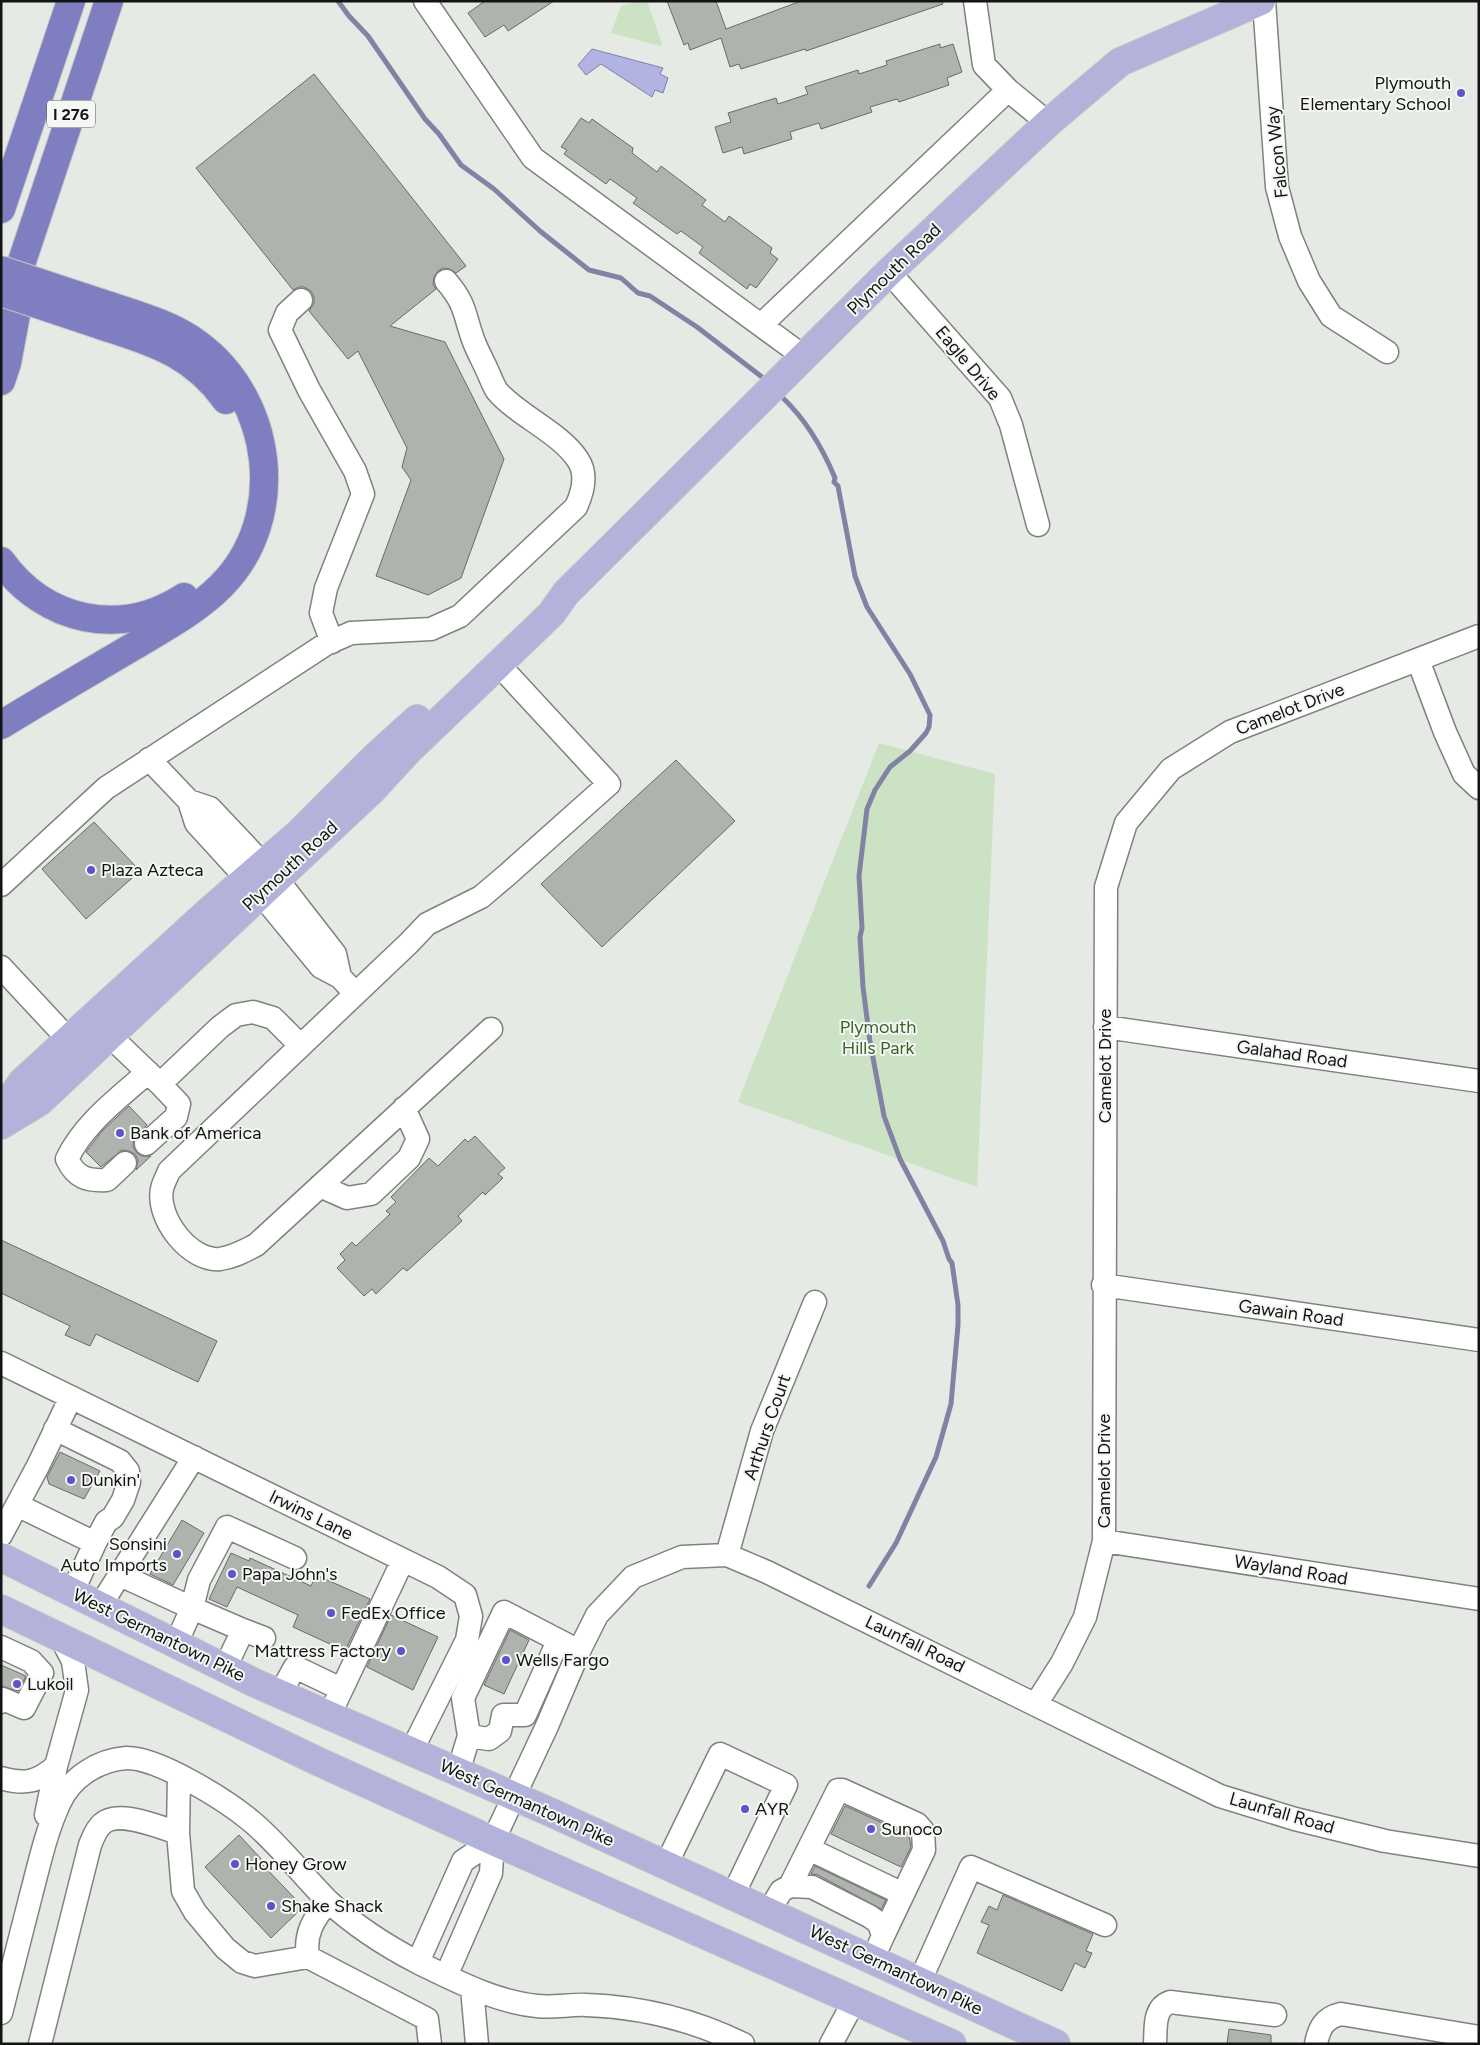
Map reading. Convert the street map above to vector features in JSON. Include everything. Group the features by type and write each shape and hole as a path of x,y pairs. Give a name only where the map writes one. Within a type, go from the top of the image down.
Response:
{"highway":[{"name":"I 276","path":"1,209 70,1"},
{"name":"I 276","path":"1,324 109,1"},
{"path":"1,381 7,363 33,226"},
{"path":"1,270 98,313 176,354 204,374 222,394 235,419 246,452 248,489 240,527 232,547 220,565 206,580 175,603 140,617 106,620 72,614 56,608 31,594 18,582 1,561"},
{"path":"1,292 98,313 142,316 180,333 208,352 228,372 245,396 258,429 264,466 263,507 257,526 242,560 232,574 214,592 174,622 1,725"}],"main road":[{"name":"Plymouth Road","path":"1,1113 22,1082 69,1040 262,878 372,790 408,751 552,614 566,593 803,356 889,272 1048,123 1120,62 1252,3"},
{"name":"Plymouth Road","path":"1,1125 39,1102 110,1036 262,878 298,834 375,757 543,605 566,593"},
{"name":"West Germantown Pike","path":"1,1557 225,1668 329,1716 514,1796 769,1912 878,1948 920,1981 1056,2044"},
{"path":"1,1609 284,1745 952,2044"}],"street":[{"path":"424,1 533,158 803,356"},
{"path":"975,1 984,65 1008,90 1048,123"},
{"name":"Falcon Way","path":"1252,3 1277,188 1290,236 1309,281 1331,316 1387,352"},
{"path":"761,325 1008,90"},
{"name":"Eagle Drive","path":"889,272 1000,398 1011,425 1038,525"},
{"path":"1,885 106,788 332,642 351,633 431,629 460,616 576,507 583,492 584,477 578,460 568,449 496,390 474,341 465,308 456,292 446,281"},
{"path":"301,300 286,313 280,330 355,472 363,494 326,588 320,613 332,642"},
{"name":"Camelot Drive","path":"1036,1704 1062,1663 1085,1617 1104,1541 1106,887 1126,823 1171,769 1230,732 1479,636"},
{"path":"1418,660 1444,732 1464,774 1479,788"},
{"path":"492,1028 256,1245 238,1255 218,1259 195,1254 168,1222 161,1190 169,1171 427,924 481,897 609,784 499,665"},
{"path":"149,760 189,801 196,823 262,878 321,967 340,977 355,994"},
{"path":"1,967 69,1040"},
{"path":"125,1163 107,1180 90,1181 73,1171 67,1159 74,1143 86,1128 161,1085 220,1027 236,1015 253,1012 273,1018 300,1045"},
{"name":"Galahad Road","path":"1105,1027 1479,1081"},
{"path":"110,1036 179,1104 176,1117 146,1144"},
{"path":"320,1186 347,1198 371,1194 409,1158 418,1139 404,1108"},
{"name":"Gawain Road","path":"1104,1285 1479,1340"},
{"name":"Arthurs Court","path":"727,1556 762,1431 815,1302"},
{"name":"Irwins Lane","path":"1,1363 438,1577 465,1595 471,1616 467,1640 411,1752"},
{"path":"1,1535 71,1397"},
{"path":"53,1434 109,1466 118,1476 119,1485 106,1513 106,1522 72,1593"},
{"path":"100,1606 194,1457"},
{"path":"17,1505 95,1542"},
{"path":"176,1644 192,1608 199,1580 227,1527 295,1558"},
{"name":"Wayland Road","path":"1104,1541 1479,1599"},
{"name":"Launfall Road","path":"493,1840 547,1726 596,1615 633,1577 682,1557 727,1556 767,1572 1220,1796 1295,1819 1385,1841 1479,1856"},
{"path":"329,1716 403,1560"},
{"path":"120,1575 264,1638"},
{"path":"458,1772 469,1736 463,1698 504,1612 579,1651"},
{"path":"225,1668 243,1630"},
{"path":"31,1661 54,1635 73,1661 78,1690 56,1766 40,1860"},
{"path":"525,1715 558,1641"},
{"path":"1,1647 31,1661 42,1673 24,1708 2,1700"},
{"path":"280,1694 295,1667 341,1689"},
{"path":"469,1736 489,1739 500,1731 503,1715 525,1715 547,1726"},
{"path":"666,1864 720,1754 786,1785 733,1895"},
{"path":"1,2012 40,1860 59,1802 76,1778 97,1765 127,1758 142,1761 180,1776 227,1802 253,1823 328,1901 357,1926 388,1946 446,1976 472,1988 513,2002 538,2006 585,2005 626,2008 667,2016 713,2030 742,2044"},
{"path":"1,1778 29,1782 44,1777 56,1766"},
{"path":"180,1776 178,1833 183,1890 195,1912 225,1948 242,1962 255,1966 308,1958 427,2018 430,2044"},
{"path":"769,1912 781,1892 790,1886 838,1790 842,1790 917,1824 924,1831 924,1850 878,1948"},
{"path":"40,2044 94,1834 102,1824 112,1818 126,1818 178,1833"},
{"path":"418,1962 463,1861 493,1840"},
{"path":"446,1976 492,1873 493,1840"},
{"path":"809,1849 903,1894"},
{"path":"920,1981 971,1867 1105,1925"},
{"path":"790,1886 812,1887 879,1923 878,1948"},
{"path":"308,1958 306,1948 311,1924 328,1901"},
{"path":"472,1988 477,2044"},
{"path":"831,2044 854,2001"},
{"path":"1155,2044 1158,2010 1163,2004 1170,2002 1275,2015"},
{"path":"1316,2044 1323,2023 1331,2017 1341,2014 1479,2038"}],"green space":[{"path":"636,1 647,1 662,44 661,46 611,33 621,6"},
{"name":"Plymouth Hills Park","path":"879,743 995,774 977,1187 738,1102"}],"water":[{"path":"592,49 663,68 660,74 668,78 663,93 655,90 652,97 601,64 586,75 578,65"}],"building":[{"path":"485,1 554,1 508,31 504,25 485,37 468,13"},
{"path":"667,1 716,1 726,29 801,1 942,1 943,4 806,51 805,49 741,69 739,64 730,67 721,38 690,50 688,43 684,45"},
{"path":"940,44 940,48 953,44 962,72 947,78 949,85 899,102 897,99 870,107 872,112 821,129 819,123 790,132 792,139 744,154 742,147 723,153 715,127 731,122 728,113 776,98 778,104 808,94 805,87 858,70 859,74 887,65 886,61"},
{"path":"314,74 466,266 456,273 450,269 443,268 438,271 434,277 433,284 436,289 390,326 445,342 504,459 461,578 428,595 376,576 411,480 402,467 407,448 358,351 348,359 309,311 314,303 311,291 304,287 293,290 196,168"},
{"path":"581,118 589,123 592,119 633,148 632,153 657,172 661,166 706,200 702,205 725,222 729,216 772,248 770,253 778,259 756,288 750,284 747,289 699,253 703,247 681,231 677,234 633,203 637,198 610,179 606,184 564,154 567,150 561,147"},
{"path":"676,760 735,821 602,947 541,884"},
{"name":"Plaza Azteca","path":"94,822 140,871 86,919 42,869"},
{"name":"Bank of America","path":"129,1106 147,1125 134,1140 133,1147 142,1156 151,1156 136,1170 138,1160 135,1154 122,1150 101,1167 86,1152 102,1131"},
{"path":"475,1136 505,1168 498,1174 503,1178 485,1195 483,1192 458,1216 462,1221 407,1271 403,1268 376,1294 372,1289 364,1296 337,1268 345,1260 340,1254 352,1242 356,1246 390,1214 386,1211 396,1202 391,1197 429,1158 438,1166 465,1139 468,1142"},
{"path":"1,1240 217,1341 198,1382 96,1334 90,1346 65,1335 70,1326 1,1293"},
{"name":"Dunkin'","path":"60,1452 100,1471 84,1499 49,1484 47,1477"},
{"name":"Sonsini Auto Imports","path":"182,1520 204,1533 173,1585 150,1574"},
{"path":"231,1553 249,1561 250,1558 311,1586 316,1575 370,1599 345,1651 293,1627 298,1615 237,1587 227,1607 209,1599"},
{"name":"Mattress Factory","path":"391,1615 438,1637 413,1690 367,1667"},
{"name":"Wells Fargo","path":"510,1630 529,1640 504,1694 484,1685"},
{"name":"Lukoil","path":"1,1665 26,1676 18,1691 1,1686"},
{"name":"Sunoco","path":"845,1806 909,1835 911,1847 901,1867 831,1834"},
{"path":"239,1835 264,1862 262,1864 303,1907 271,1938 205,1867"},
{"path":"815,1866 886,1900 881,1909 818,1875 811,1874"},
{"path":"1003,1895 1093,1934 1086,1951 1092,1953 1085,1968 1075,1963 1062,1991 977,1953 989,1925 981,1922 989,1906 997,1910"},
{"path":"1229,2029 1271,2035 1271,2044 1227,2044"}],"waterway":[{"path":"338,1 368,36 425,119 439,134 461,165 494,189 540,231 589,270 621,278 638,293 650,296 697,327 762,377"},
{"path":"783,398 806,425 830,467 835,478 834,482 838,486 855,576 867,607 910,674 930,715 929,727 926,733 910,751 890,767 875,790 867,809 859,876 862,928 860,937 863,987 870,1042 884,1116 900,1159 943,1241 952,1263 958,1305 958,1325 951,1404 936,1457 896,1543 869,1586"}],"place":[{"name":"Plymouth Elementary School","path":"1461,93"},
{"name":"Plaza Azteca","path":"91,870"},
{"name":"Bank of America","path":"120,1133"},
{"name":"Dunkin'","path":"71,1480"},
{"name":"Sonsini Auto Imports","path":"177,1554"},
{"name":"Papa John's","path":"232,1574"},
{"name":"FedEx Office","path":"331,1613"},
{"name":"Mattress Factory","path":"401,1651"},
{"name":"Wells Fargo","path":"506,1660"},
{"name":"Lukoil","path":"17,1684"},
{"name":"AYR","path":"745,1809"},
{"name":"Sunoco","path":"871,1829"},
{"name":"Honey Grow","path":"235,1864"},
{"name":"Shake Shack","path":"271,1906"}]}
